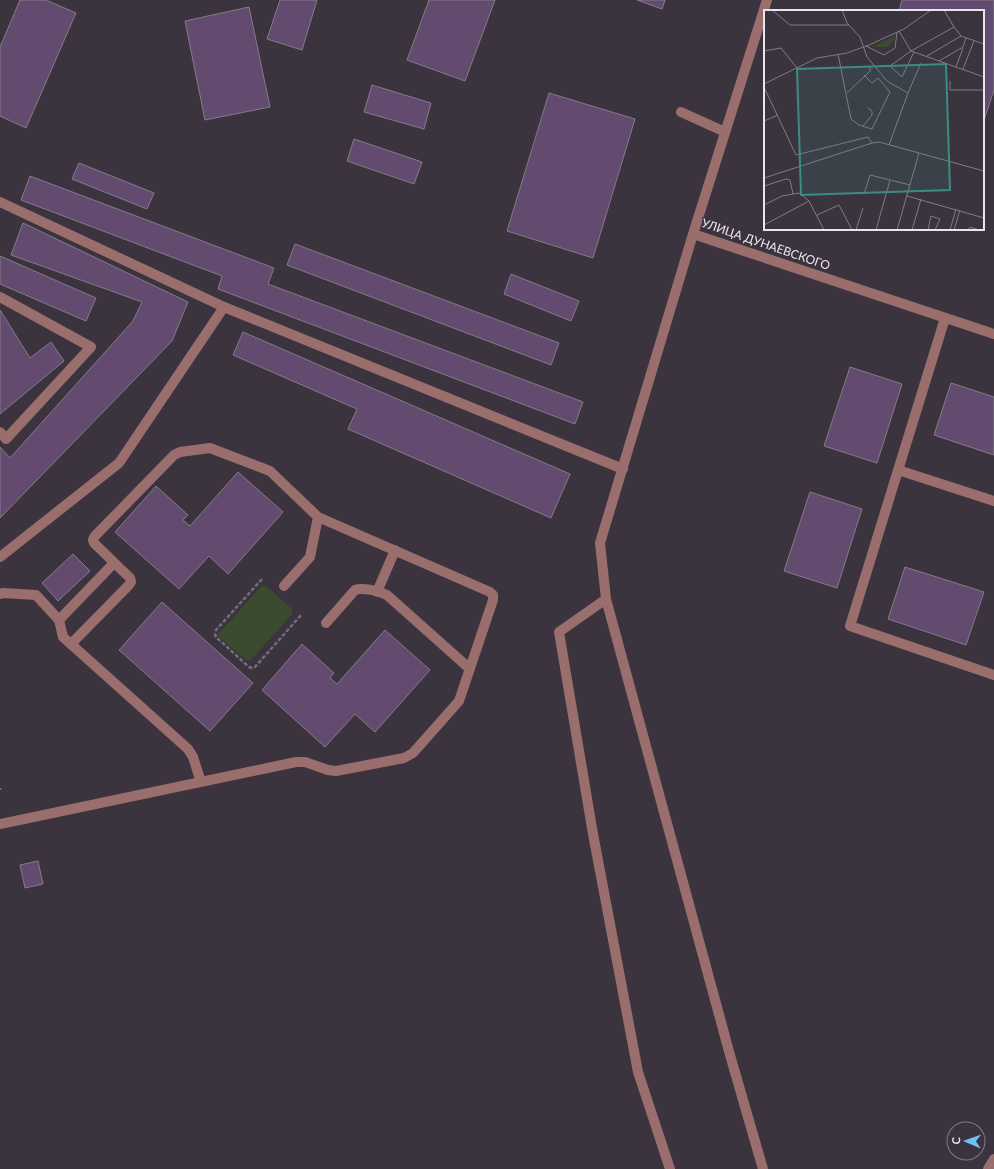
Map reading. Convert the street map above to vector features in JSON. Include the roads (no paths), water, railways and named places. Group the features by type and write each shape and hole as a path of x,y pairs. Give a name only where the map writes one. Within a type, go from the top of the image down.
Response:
{"street":[{"name":"УЛИЦА ДУНАЕВСКОГО","path":"767,0 693,234 994,334"},
{"path":"682,112 725,132"},
{"path":"0,202 224,308 622,468"},
{"path":"693,234 600,543 606,599 730,1055 763,1169"},
{"path":"0,297 91,346 6,439 0,432"},
{"path":"0,557 119,464 224,308"},
{"path":"946,318 850,626 994,675"},
{"path":"0,824 296,762 305,762 332,771 409,756 459,700 493,595 490,592 318,517 270,471 210,448 180,452 174,456 94,537 94,543 130,578 131,582 71,644"},
{"path":"898,470 994,501"},
{"path":"284,586 310,557 318,517"},
{"path":"377,592 395,550"},
{"path":"59,620 114,563"},
{"path":"326,623 355,590 361,589 377,592 387,596 470,669"},
{"path":"0,594 36,595 59,620 63,637 188,749 193,757 201,782"},
{"path":"606,599 559,632 593,834 638,1072 670,1169"},
{"path":"988,1169 994,1158"}]}
